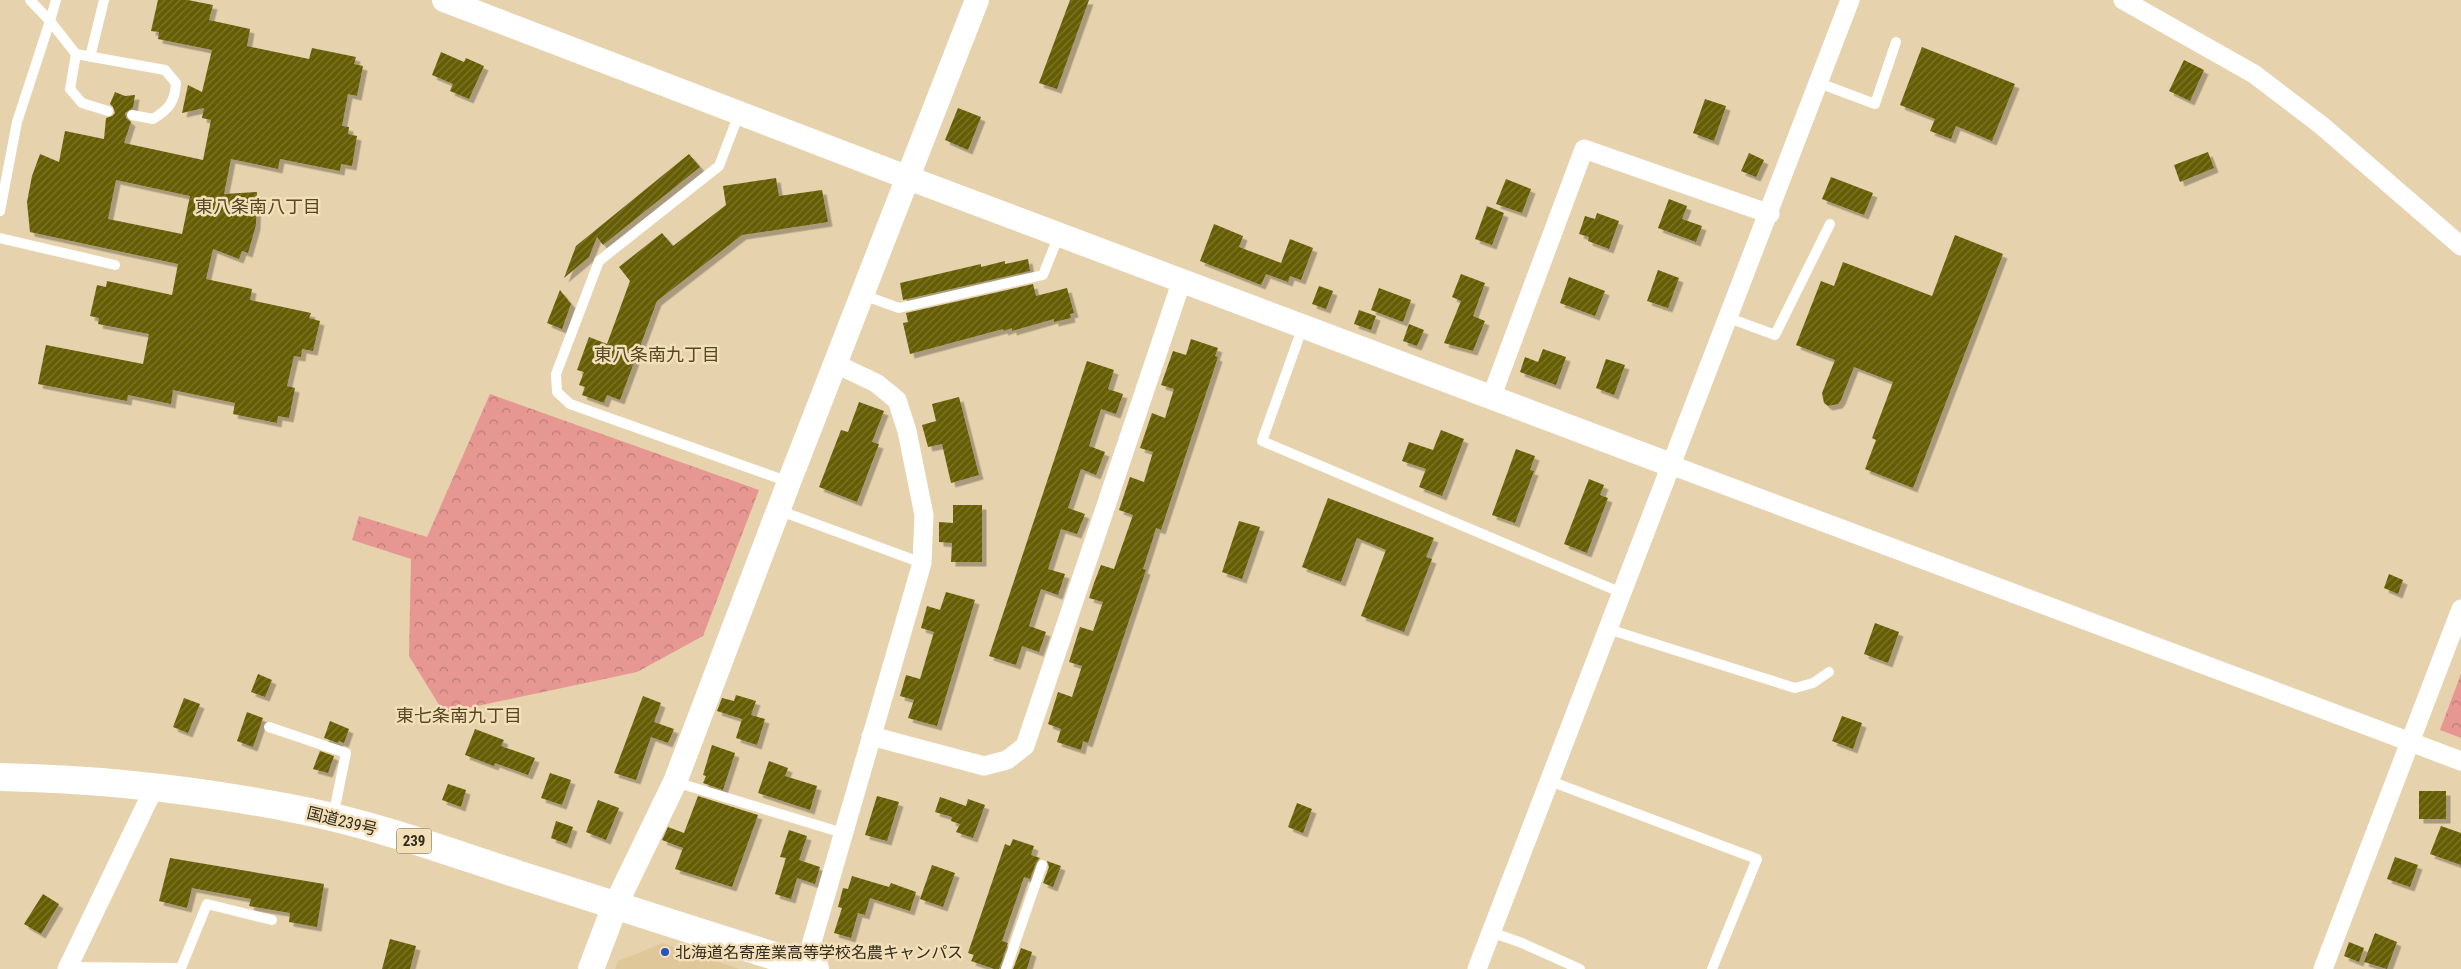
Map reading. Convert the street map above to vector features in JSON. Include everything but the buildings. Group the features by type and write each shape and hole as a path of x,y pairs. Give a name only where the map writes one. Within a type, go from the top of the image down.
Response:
{"highway":[{"name":"国道239号","path":"0,777 66,779 155,786 227,796 332,818 397,835 810,967"}],"main road":[{"path":"591,969 615,906"}],"street":[{"path":"444,0 908,179 1182,280 1491,398 2461,761"},
{"path":"615,906 675,782 778,510 977,0"},
{"path":"1477,969 1770,214 1850,0"},
{"path":"2123,0 2254,74 2321,124 2461,246"},
{"path":"1491,398 1584,148 1770,214"},
{"path":"871,736 984,766 1007,760 1024,746 1182,280"},
{"path":"810,967 843,833 922,563 924,515 907,431 897,400 876,382 836,364"},
{"path":"2322,969 2461,608"},
{"path":"68,968 155,786"}],"lane":[{"path":"30,0 50,21 76,54 165,70 176,82 175,98 169,109 153,119 132,116"},
{"path":"0,211 17,122 56,0"},
{"path":"90,57 104,0"},
{"path":"1819,83 1875,104 1896,42"},
{"path":"76,54 70,89 82,103 108,110"},
{"path":"739,114 719,166 599,261 556,374 557,392 570,404 789,482"},
{"path":"1729,318 1775,336 1830,224"},
{"path":"863,294 899,308 1043,274 1059,235"},
{"path":"0,238 115,264"},
{"path":"1304,326 1262,441 1622,593"},
{"path":"778,510 922,563"},
{"path":"1608,629 1795,688 1813,683 1829,672"},
{"path":"269,726 346,753 332,818"},
{"path":"1550,781 1757,859 1712,969"},
{"path":"675,782 843,833"},
{"path":"1006,969 1042,866"},
{"path":"68,968 181,968 207,904 272,920"},
{"path":"1491,932 1522,943 1580,969"}],"shaded area":[{"name":"北海道名寄産業高等学校名農キャンパス","path":"663,943 739,969 615,969 618,961"}],"green space":[{"path":"490,394 759,490 703,636 637,672 444,713 409,656 411,559 352,540 359,516 427,537"},
{"path":"2461,674 2461,738 2440,730"}],"place":[{"name":"北海道名寄産業高等学校名農キャンパス","path":"665,952"}],"district":[{"name":"東八条南八丁目","path":"258,206"},
{"name":"東八条南九丁目","path":"657,354"},
{"name":"東七条南九丁目","path":"459,715"}]}
